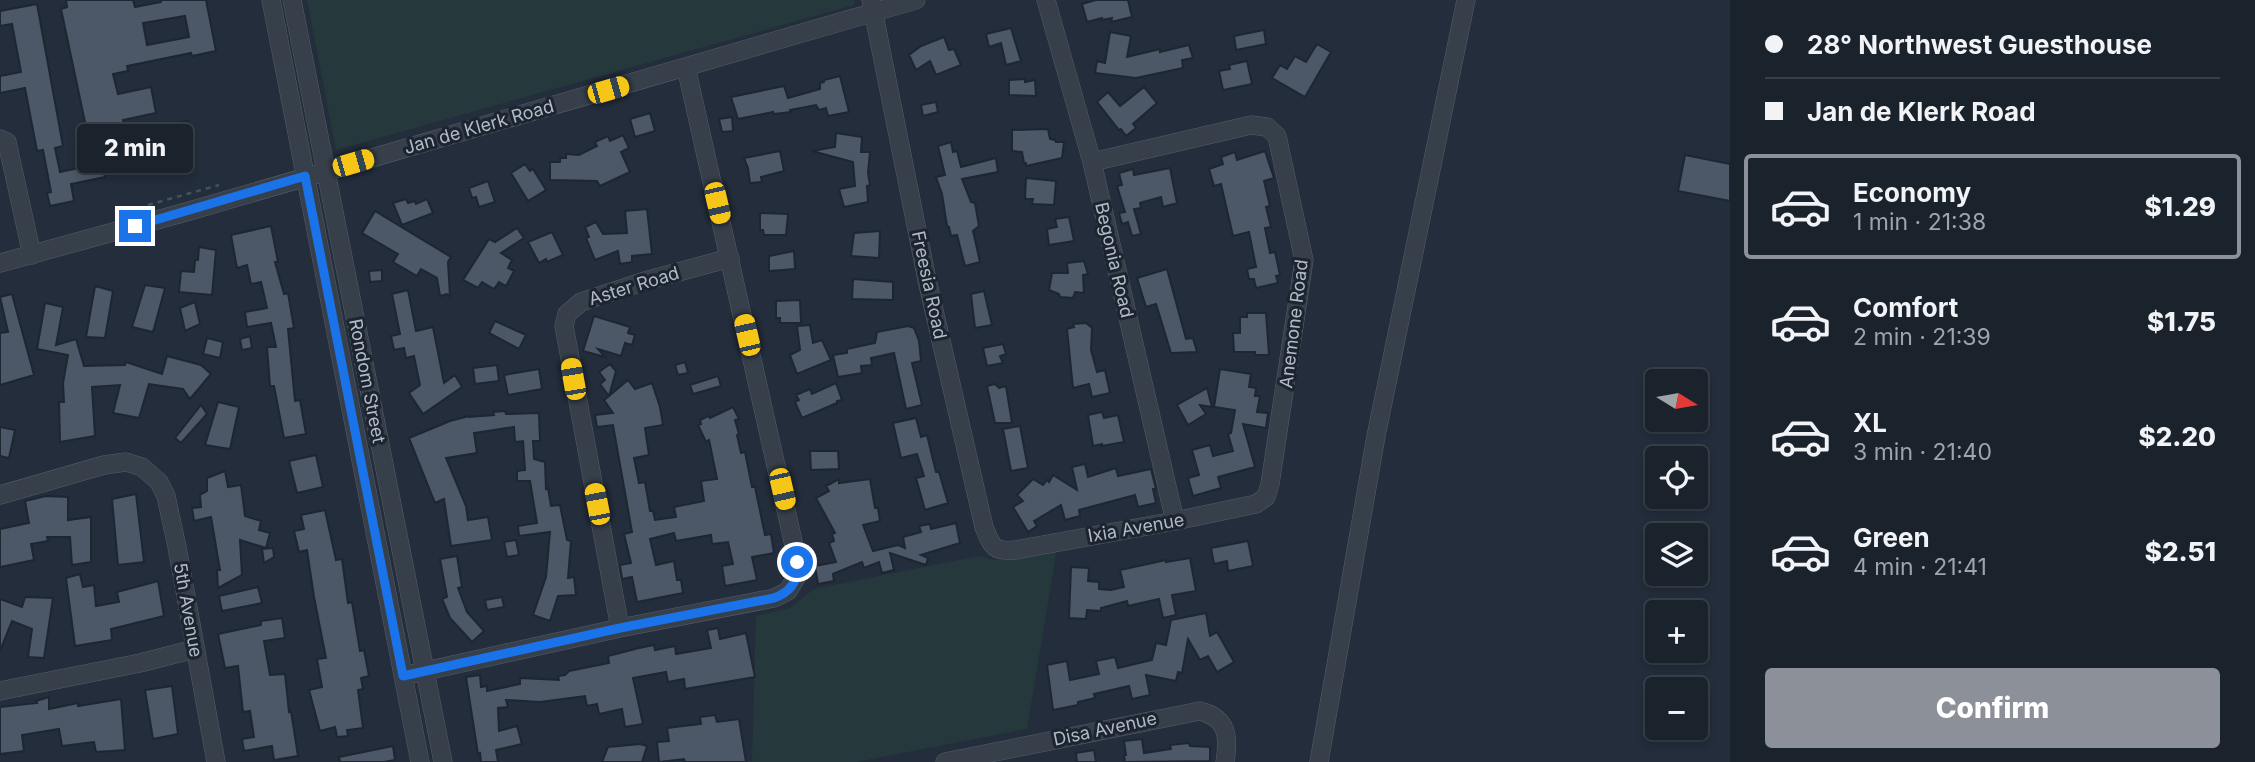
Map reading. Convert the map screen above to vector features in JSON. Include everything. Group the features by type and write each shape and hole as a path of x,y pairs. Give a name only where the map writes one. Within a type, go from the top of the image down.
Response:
{"street":[{"name":"Rondom Street","path":"271,0 420,762"},
{"name":"Rondom Street","path":"292,0 443,762"},
{"name":"Jan de Klerk Road","path":"0,263 686,68 872,6 916,0"},
{"name":"Begonia Road","path":"1046,0 1092,162 1175,521"},
{"path":"1318,762 1376,436 1466,0"},
{"name":"Freesia Road","path":"872,6 927,280 984,527 991,545 1002,550"},
{"path":"403,676 620,628 774,598 788,591 795,580 798,566 793,541 686,68"},
{"name":"Anemone Road","path":"1092,162 1251,125 1267,128 1277,136 1301,242 1304,267 1266,496"},
{"path":"0,139 7,142 32,255"},
{"name":"Aster Road","path":"620,628 564,327 566,317 572,308 581,302 730,258"},
{"name":"5th Avenue","path":"0,495 113,463 126,462 142,467 159,482 166,496 216,762"},
{"name":"Ixia Avenue","path":"1002,550 1175,521 1256,504 1266,496"},
{"path":"0,691 140,663 195,649"},
{"name":"Disa Avenue","path":"945,762 1200,711 1219,720 1225,731 1228,738 1225,762"}],"path":[{"path":"146,206 224,184"}],"green space":[{"path":"307,0 854,0 854,5 336,150"},
{"path":"1057,548 1027,729 856,762 752,762 756,616 790,608 814,589 979,556 994,560"}],"building":[{"path":"66,0 133,0 135,7 161,0 206,0 216,51 192,56 191,53 127,66 128,71 113,74 118,94 151,87 156,113 123,120 129,144 152,139 156,156 105,167 102,152 114,150 108,123 86,127 61,9 67,7","holes":["185,16 189,37 147,45 143,23"]},
{"path":"1096,0 1128,0 1132,17 1111,22 1112,18 1087,22 1082,4"},
{"path":"37,4 63,146 55,148 60,172 102,163 105,177 71,184 74,201 50,206 47,193 51,192 43,150 37,151 25,88 0,93 0,76 21,72 12,24 0,26 0,11"},
{"path":"1011,28 1021,61 1006,65 1001,43 989,47 986,34"},
{"path":"1264,30 1266,44 1236,50 1234,36"},
{"path":"1110,32 1131,36 1127,57 1189,45 1193,58 1182,60 1183,68 1136,78 1095,73 1097,61 1105,63"},
{"path":"944,37 949,50 954,49 961,65 936,75 930,61 916,70 909,55 921,46"},
{"path":"1317,44 1331,52 1305,97 1272,78 1280,65 1287,69 1295,56 1306,62"},
{"path":"1247,61 1252,84 1223,90 1219,71 1230,69 1229,65"},
{"path":"840,76 849,112 828,116 826,108 819,110 816,105 790,110 791,112 773,112 738,119 731,97 784,86 788,98 820,89 820,83 824,80"},
{"path":"1025,79 1025,82 1035,80 1036,96 1009,95 1009,80"},
{"path":"1144,87 1157,103 1133,124 1136,128 1126,136 1097,102 1108,92 1120,106"},
{"path":"936,102 938,112 923,116 921,105"},
{"path":"650,113 655,131 635,137 630,119"},
{"path":"732,117 733,131 722,132 719,119"},
{"path":"188,121 194,149 182,152 176,123"},
{"path":"1048,129 1050,139 1064,142 1062,158 1026,166 1022,152 1012,151 1012,130"},
{"path":"836,133 862,137 861,152 870,152 868,202 844,207 839,189 855,186 853,162 812,151 835,147"},
{"path":"623,135 629,148 621,152 630,172 600,186 597,181 550,180 550,162 560,162 560,158 566,158 566,154 579,155 597,146 595,142 608,136 610,141"},
{"path":"951,142 953,152 957,151 961,167 996,158 998,172 962,179 971,202 975,203 979,226 973,231 980,262 965,266 957,235 951,236 947,226 942,194 936,177 945,175 938,146"},
{"path":"780,151 784,171 761,177 762,182 750,183 744,158"},
{"path":"1265,151 1274,178 1264,181 1270,206 1266,207 1271,227 1265,228 1270,253 1275,252 1280,275 1276,276 1278,283 1256,288 1254,279 1249,279 1247,269 1256,267 1249,232 1233,236 1221,184 1214,186 1209,169 1223,164 1221,157 1235,152 1237,160"},
{"path":"171,153 175,170 164,173 160,156"},
{"path":"1685,155 1730,164 1730,201 1678,191"},
{"path":"525,164 530,171 533,169 546,190 528,201 511,173"},
{"path":"1170,168 1177,203 1163,207 1161,197 1140,203 1141,208 1134,209 1141,234 1132,236 1128,222 1122,224 1119,213 1125,212 1117,186 1122,185 1119,173 1133,169 1134,175"},
{"path":"1026,178 1056,181 1054,205 1032,204 1033,199 1025,199"},
{"path":"488,181 495,202 479,207 469,188"},
{"path":"406,199 408,203 415,201 416,204 427,199 433,213 402,225 393,203"},
{"path":"647,209 652,254 632,256 632,262 620,264 618,251 595,260 586,238 589,237 585,227 596,222 603,234 627,233 625,211"},
{"path":"375,211 451,257 448,262 450,296 440,296 437,278 421,269 417,276 393,262 398,254 362,233"},
{"path":"760,213 788,214 786,235 764,235 763,230 760,230"},
{"path":"1069,217 1074,241 1049,245 1047,229 1057,227 1055,219"},
{"path":"271,226 278,262 275,262 284,294 288,293 294,328 288,329 295,401 300,400 306,434 284,438 274,386 270,386 267,347 276,347 271,323 247,327 245,312 267,308 261,282 251,284 247,265 237,268 231,235"},
{"path":"517,228 524,238 501,253 512,260 508,268 514,271 506,286 499,282 494,289 482,282 478,288 463,280 489,239 495,242"},
{"path":"880,231 879,258 851,256 854,233"},
{"path":"552,232 563,255 539,263 528,242"},
{"path":"199,247 216,250 212,295 179,292 181,271 194,272"},
{"path":"794,251 795,269 769,271 769,256"},
{"path":"1084,261 1088,274 1083,275 1084,293 1075,292 1073,298 1060,297 1049,290 1052,273 1068,273 1067,263"},
{"path":"1167,269 1186,339 1193,338 1197,352 1171,353 1156,304 1146,307 1137,278"},
{"path":"382,270 382,281 370,282 369,271"},
{"path":"853,279 893,282 893,300 852,299"},
{"path":"145,285 165,288 153,332 132,327"},
{"path":"95,286 113,291 105,338 86,337"},
{"path":"408,290 416,331 433,327 444,383 455,375 462,387 423,414 409,393 420,385 414,356 406,358 404,348 394,350 391,336 400,334 392,294"},
{"path":"984,291 992,325 975,328 971,294"},
{"path":"12,294 34,375 0,385 0,333 8,332 0,297"},
{"path":"800,300 801,323 780,323 780,318 776,318 776,301"},
{"path":"195,302 200,324 185,331 180,308"},
{"path":"45,303 63,307 56,345 76,339 84,366 125,365 126,362 162,374 167,356 201,365 211,374 190,399 183,389 149,384 139,418 113,413 120,385 92,387 95,436 60,442 59,402 64,402 63,383 68,355 37,349"},
{"path":"1247,313 1266,313 1269,355 1234,352 1233,333 1240,333 1240,317 1247,317"},
{"path":"594,316 630,327 628,333 635,335 632,345 625,343 621,356 598,349 605,357 583,351"},
{"path":"495,321 526,335 519,349 489,333"},
{"path":"1086,323 1092,328 1091,350 1097,372 1105,370 1110,393 1092,397 1089,384 1073,388 1067,329 1074,327 1073,324"},
{"path":"810,325 813,343 822,340 831,360 797,374 790,355 800,350 797,326"},
{"path":"908,326 914,328 919,341 921,361 912,363 922,405 906,409 894,353 871,358 872,365 861,366 862,373 838,377 833,355 875,343 877,332"},
{"path":"250,336 252,348 242,350 240,339"},
{"path":"207,338 223,342 220,358 203,354"},
{"path":"1003,344 1006,354 1000,356 1003,363 987,366 983,348"},
{"path":"685,362 688,373 678,375 675,365"},
{"path":"610,364 616,371 609,396 600,384 605,380 599,372"},
{"path":"497,365 499,381 475,384 473,368"},
{"path":"539,369 542,389 508,395 504,375"},
{"path":"1220,369 1251,374 1249,387 1256,388 1255,396 1260,396 1257,412 1268,413 1266,428 1243,424 1255,467 1218,477 1221,488 1193,496 1188,478 1199,475 1192,450 1210,445 1213,456 1233,451 1228,434 1231,433 1235,410 1214,407"},
{"path":"718,376 721,386 693,394 690,385"},
{"path":"628,380 635,389 652,383 660,407 663,425 645,428 649,455 634,458 639,483 645,482 650,511 653,511 655,520 676,517 674,507 704,501 701,481 717,479 709,440 706,442 698,425 701,424 700,420 733,407 739,419 735,420 741,453 745,452 765,535 771,534 774,553 752,557 757,580 725,586 722,566 733,564 728,542 712,544 711,535 676,541 674,533 650,539 656,565 674,561 677,580 681,580 683,593 637,602 632,577 622,579 620,565 631,563 624,534 632,532 613,425 597,427 595,415 613,413 604,400"},
{"path":"836,383 842,400 802,418 795,402 799,400 796,395 810,389 812,394"},
{"path":"995,384 999,388 1006,386 1012,423 995,423 987,386"},
{"path":"1207,388 1212,407 1200,405 1206,414 1188,425 1177,405"},
{"path":"218,402 239,407 230,449 205,445"},
{"path":"201,405 207,414 181,443 175,438"},
{"path":"505,411 506,414 539,413 540,441 533,441 534,459 545,462 546,489 548,488 551,506 560,505 567,540 571,541 568,578 574,577 576,595 558,596 550,621 533,615 546,577 550,532 519,536 518,526 537,523 530,481 517,481 517,471 525,470 523,441 515,442 514,427 474,433 477,453 446,458 466,506 468,520 488,517 492,540 451,546 444,499 435,503 409,438 450,421"},
{"path":"1102,412 1104,418 1118,415 1124,442 1093,446 1088,415"},
{"path":"916,418 921,437 927,435 936,472 939,472 948,503 925,510 916,478 924,476 917,454 901,458 893,423"},
{"path":"1020,426 1028,468 1011,471 1003,429"},
{"path":"0,427 15,430 9,458 0,456"},
{"path":"810,451 838,451 839,469 811,470"},
{"path":"316,455 323,487 297,493 289,461"},
{"path":"1085,464 1088,477 1116,468 1118,476 1151,469 1156,503 1138,507 1135,495 1079,510 1080,516 1065,520 1061,505 1034,521 1037,526 1028,532 1013,507 1023,501 1017,495 1033,479 1043,485 1047,480 1049,482 1053,475 1077,490 1072,467"},
{"path":"225,471 228,487 241,485 245,516 261,521 259,530 270,533 266,548 240,540 242,575 218,588 217,570 220,570 211,517 194,521 192,508 201,507 200,495 207,491 207,478"},
{"path":"839,479 839,483 870,479 880,521 863,525 873,551 898,545 905,548 903,537 921,532 919,526 930,524 931,529 956,523 960,543 921,555 928,558 926,565 890,553 894,570 882,573 879,562 864,568 862,562 833,574 834,581 818,584 815,566 836,562 829,543 834,541 832,534 835,533 816,498 829,491 826,486"},
{"path":"136,494 144,562 118,565 112,499"},
{"path":"46,496 68,497 68,520 91,517 91,562 72,565 70,537 47,537 48,541 31,544 34,560 0,567 0,529 29,523 25,501"},
{"path":"325,510 336,560 342,559 348,603 352,602 360,651 364,650 369,676 361,678 363,689 358,690 363,728 347,730 348,736 337,737 335,727 320,731 309,690 322,687 317,659 326,658 307,550 299,552 294,531 304,529 301,515"},
{"path":"516,540 519,555 507,557 504,542"},
{"path":"1248,541 1253,566 1228,571 1227,561 1214,564 1211,548"},
{"path":"273,548 274,557 264,563 262,549"},
{"path":"457,556 462,587 458,588 467,612 484,631 472,642 450,618 442,599 447,597 440,559"},
{"path":"1190,558 1196,591 1172,595 1176,615 1163,618 1159,599 1128,606 1127,601 1101,608 1101,611 1087,610 1086,619 1069,618 1071,567 1089,568 1088,581 1099,582 1099,589 1111,590 1124,587 1120,570"},
{"path":"80,574 83,587 94,585 96,606 119,602 117,592 158,581 164,616 111,629 112,640 75,646 66,578"},
{"path":"258,587 262,603 222,611 219,596"},
{"path":"25,597 53,598 44,658 28,657 32,629 12,621 0,651 0,599 22,607"},
{"path":"502,597 504,607 487,610 485,600"},
{"path":"1206,613 1210,636 1217,632 1234,662 1217,672 1208,656 1200,660 1188,639 1182,673 1178,672 1176,681 1146,675 1150,695 1132,699 1129,686 1094,694 1095,698 1078,702 1078,705 1053,710 1047,665 1067,661 1070,680 1099,674 1096,661 1115,657 1118,668 1152,660 1156,643 1166,645 1171,620"},
{"path":"282,618 285,638 264,641 270,675 285,674 298,756 274,760 272,746 244,751 242,739 254,737 250,711 243,712 238,666 225,668 218,634 261,625 261,621"},
{"path":"718,628 720,639 746,633 755,677 685,689 684,679 668,682 666,672 633,678 643,724 625,727 622,709 599,714 597,704 587,706 585,696 540,702 506,700 508,707 498,708 499,731 517,726 522,744 496,750 498,762 481,762 466,677 480,675 481,687 487,686 487,691 520,684 520,678 559,680 558,676 569,671 609,663 608,656 639,648 654,645 655,650 675,646 676,654 711,648 707,630"},
{"path":"172,686 178,734 153,739 145,690"},
{"path":"49,697 49,709 121,699 125,750 96,752 94,742 62,746 59,729 22,735 24,751 0,754 0,707 37,703 36,701"},
{"path":"715,715 717,722 739,719 746,762 685,762 684,759 659,762 657,742 669,741 667,728 701,724 700,717"},
{"path":"1142,739 1144,753 1171,749 1170,745 1189,743 1190,746 1210,747 1210,761 1125,762 1124,741"},
{"path":"640,744 647,746 642,762 602,762 608,747"},
{"path":"393,746 395,760 340,762 339,757"},
{"path":"1094,750 1096,762 1077,762 1076,753"}],"route":[{"path":"135,226 305,176 403,676 620,628 774,598 784,594 793,584 797,562"}]}
